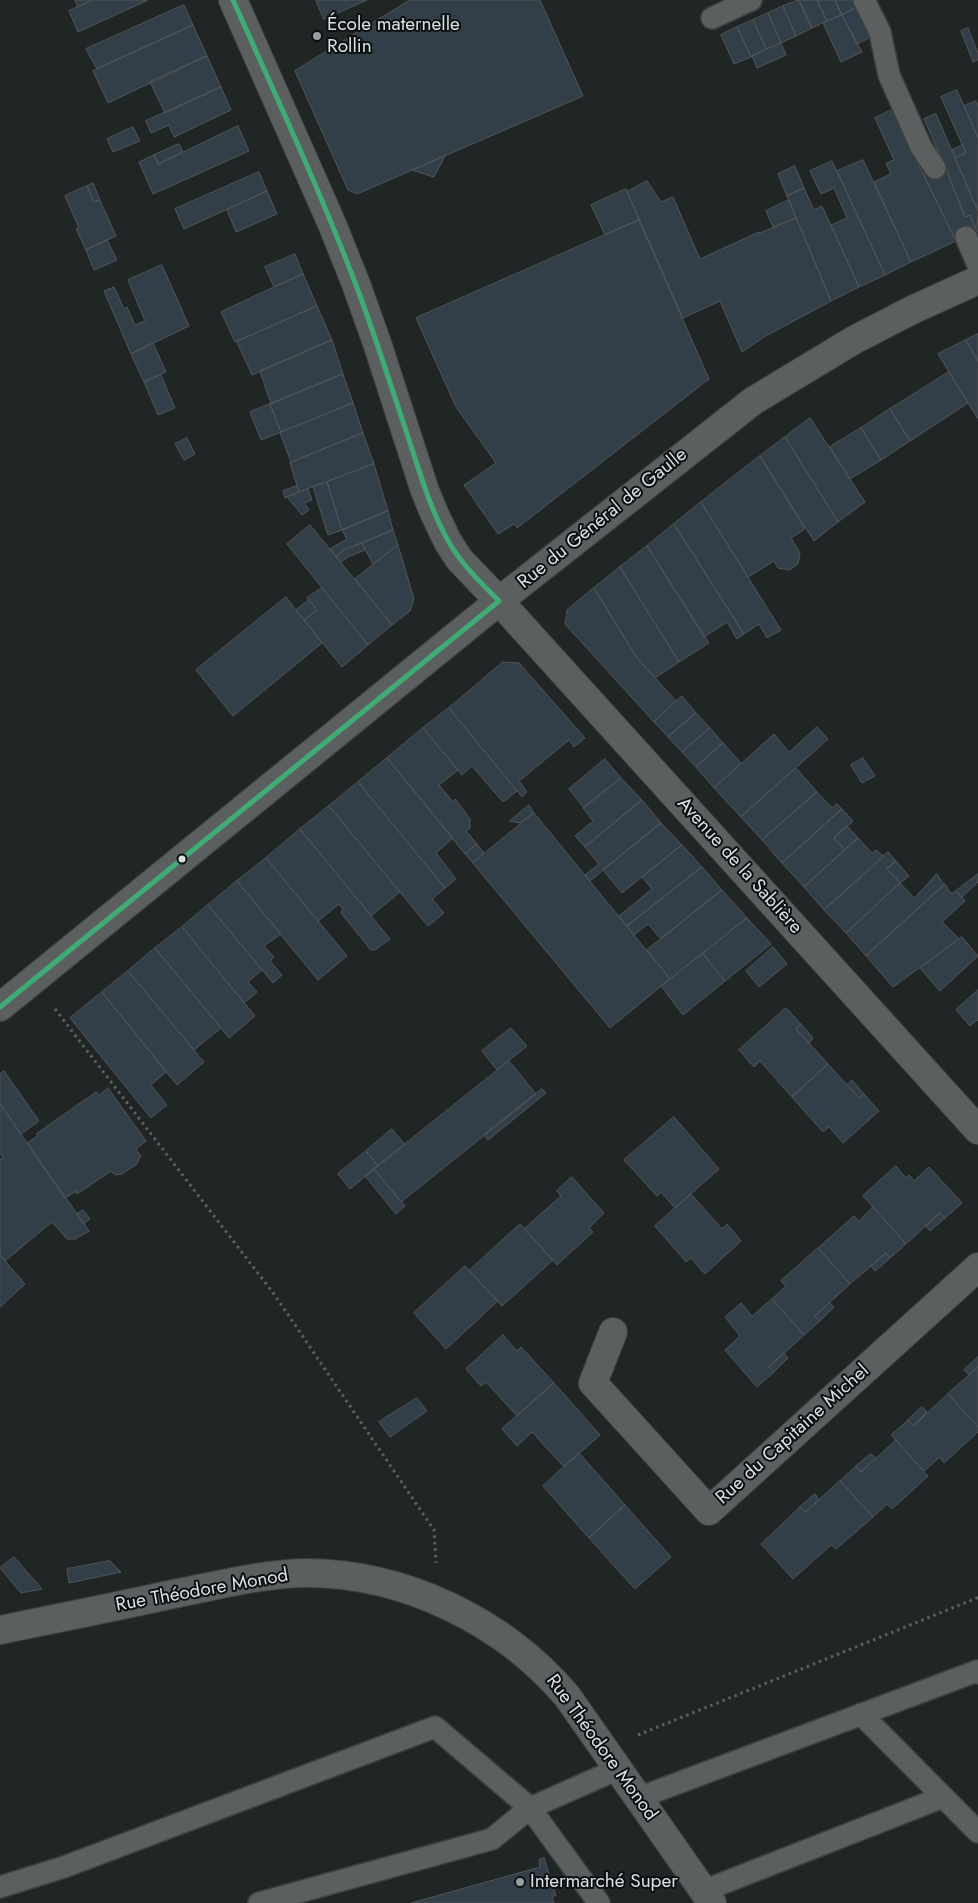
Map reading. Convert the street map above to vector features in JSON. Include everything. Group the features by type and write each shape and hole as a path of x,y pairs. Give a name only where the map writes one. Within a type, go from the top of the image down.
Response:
{"street":[{"name":"Avenue de la Sablière","path":"233,0 328,215 356,284 422,482 448,542 459,559 978,1130"},
{"name":"Rue du Général de Gaulle","path":"0,1008 499,601 753,401 854,340 912,310 978,280"},
{"name":"Rue du Capitaine Michel","path":"613,1332 593,1382 709,1511 978,1268"},
{"name":"Rue Théodore Monod","path":"0,1630 213,1586 291,1574 335,1574 362,1577 428,1598 454,1609 509,1641 549,1674 567,1696 707,1897"}],"lane":[{"path":"712,18 751,0"},
{"path":"864,0 880,32 889,75 921,147 935,168"},
{"path":"966,237 978,265"},
{"path":"638,1798 978,1671"},
{"path":"860,1714 978,1832"},
{"path":"4,1892 64,1867 434,1727 530,1808 599,1903"},
{"path":"259,1903 492,1839 530,1808 611,1759"},
{"path":"707,1897 943,1797"}],"path":[{"path":"33,981 274,1294 434,1530 437,1559 428,1598"},
{"path":"611,1759 977,1598 978,1600"}],"building":[{"path":"75,0 93,0 78,7"},
{"path":"93,0 148,0 78,32 69,11"},
{"path":"316,0 367,0 324,19"},
{"path":"410,0 540,0 583,96 357,194 348,190 295,71"},
{"path":"799,0 812,28 796,36 783,6"},
{"path":"799,0 817,0 827,21 812,28"},
{"path":"817,0 835,0 842,15 827,21"},
{"path":"835,0 853,0 857,7 842,15"},
{"path":"184,5 193,25 97,69 86,49"},
{"path":"783,6 796,36 781,43 768,13"},
{"path":"857,7 873,36 857,44 842,15"},
{"path":"768,13 781,43 766,49 753,20"},
{"path":"842,15 862,52 841,62 823,23"},
{"path":"753,20 766,49 751,57 737,27"},
{"path":"193,25 207,56 108,103 93,71"},
{"path":"737,27 751,57 734,64 721,35"},
{"path":"968,28 978,53 978,60 973,62 961,31"},
{"path":"781,43 786,55 757,68 752,56"},
{"path":"207,56 221,87 165,113 150,82"},
{"path":"221,87 231,110 174,137 169,125 151,133 146,121"},
{"path":"957,90 978,138 978,211 955,158 966,153 941,97"},
{"path":"976,101 978,106 978,138 964,106"},
{"path":"892,110 956,241 911,262 874,182 891,174 886,163 894,160 875,118"},
{"path":"936,114 978,211 977,232 970,215 965,217 924,119"},
{"path":"238,126 249,151 153,194 139,162 154,155 158,164"},
{"path":"133,127 140,141 113,152 107,139"},
{"path":"179,144 183,152 158,164 154,155"},
{"path":"963,145 966,153 955,158 952,150"},
{"path":"445,156 434,177 412,170"},
{"path":"863,160 911,262 885,275 837,171"},
{"path":"832,161 885,275 859,287 831,225 847,218 834,188 821,194 810,171"},
{"path":"944,164 965,217 970,215 977,232 956,241 923,174"},
{"path":"795,166 804,188 787,196 778,174"},
{"path":"259,172 267,191 184,229 175,209"},
{"path":"647,181 661,202 673,197 700,259 759,232 796,218 831,301 764,337 742,352 720,301 683,318 627,192"},
{"path":"93,183 100,200 94,202 87,186"},
{"path":"87,186 94,202 100,200 116,236 86,250 76,229 79,228 65,196"},
{"path":"804,188 814,210 822,206 859,287 831,301 787,196"},
{"path":"626,189 639,220 605,235 591,205"},
{"path":"267,191 277,214 236,232 227,210"},
{"path":"789,200 796,218 773,227 766,211"},
{"path":"639,220 709,379 517,528 514,524 498,534 464,485 496,463 456,407 416,318"},
{"path":"107,240 117,260 94,270 86,250"},
{"path":"295,254 303,274 274,287 265,267"},
{"path":"162,265 189,326 131,354 104,291 114,287 124,309 127,307 135,325 145,321 128,280"},
{"path":"303,274 317,306 235,342 221,312"},
{"path":"317,306 332,340 252,375 237,342"},
{"path":"978,334 978,362 966,340"},
{"path":"332,340 343,374 271,404 260,371"},
{"path":"966,340 978,362 978,419 938,354"},
{"path":"153,343 166,372 144,382 131,354"},
{"path":"949,372 968,403 910,441 890,409"},
{"path":"343,374 353,403 281,432 270,404"},
{"path":"161,375 175,408 158,415 144,382"},
{"path":"353,403 363,433 291,462 280,433"},
{"path":"270,404 281,432 261,440 250,412"},
{"path":"890,409 910,441 881,460 861,428"},
{"path":"810,418 865,502 838,522 785,437"},
{"path":"861,428 881,460 850,479 830,447"},
{"path":"363,433 374,464 299,492 290,463"},
{"path":"785,437 838,522 814,541 760,456"},
{"path":"187,438 195,454 184,460 175,444"},
{"path":"760,456 805,529 791,538 800,553 798,564 789,570 778,568 774,561 748,577 701,502"},
{"path":"374,464 388,511 342,530 327,482"},
{"path":"327,482 342,530 328,535 313,487"},
{"path":"297,486 299,492 285,498 283,491"},
{"path":"308,489 312,500 304,503 309,510 302,515 287,497"},
{"path":"701,502 781,630 767,638 759,624 744,634 674,524"},
{"path":"388,511 393,530 344,550 336,556 330,549 347,539 342,530"},
{"path":"674,524 744,634 737,639 727,622 704,637 647,546"},
{"path":"310,525 392,625 368,645 287,544"},
{"path":"393,530 398,545 373,564 362,543"},
{"path":"362,543 365,550 341,562 336,556 344,550"},
{"path":"398,545 414,599 410,611 392,625 355,579"},
{"path":"647,546 709,643 679,662 620,567"},
{"path":"620,567 679,662 655,678 637,658 594,588"},
{"path":"322,588 368,645 342,667 304,620 317,610 307,598"},
{"path":"594,588 637,658 676,701 654,722 565,624 567,610"},
{"path":"286,597 322,643 233,716 196,670"},
{"path":"309,600 317,610 304,620 296,610"},
{"path":"503,662 519,663 585,738 574,747 569,740 519,781 527,792 522,797 449,708"},
{"path":"682,696 696,713 668,737 654,722"},
{"path":"449,708 517,791 503,802 472,766 462,775 423,728"},
{"path":"696,713 710,728 682,752 668,737"},
{"path":"817,727 828,739 741,817 714,788 774,734 789,752"},
{"path":"423,728 458,770 439,785 453,802 455,799 470,819 470,828 466,831 477,844 465,854 387,758"},
{"path":"710,728 723,743 696,767 682,752"},
{"path":"723,743 741,763 714,788 696,767"},
{"path":"387,758 453,838 436,853 456,879 445,888 358,782"},
{"path":"863,758 875,776 862,783 851,765"},
{"path":"605,759 621,778 584,808 569,789"},
{"path":"796,768 817,792 762,840 741,817"},
{"path":"621,778 642,800 585,847 575,836 593,821 583,808"},
{"path":"358,782 445,888 432,899 444,913 428,926 329,806"},
{"path":"817,792 832,808 837,804 842,809 782,863 762,840"},
{"path":"642,800 661,823 590,881 585,875 599,864 585,847"},
{"path":"529,805 534,813 520,823 510,821"},
{"path":"329,806 400,892 371,916 300,829"},
{"path":"842,809 853,821 834,838 845,850 804,887 782,863"},
{"path":"534,813 670,979 610,1028 473,863"},
{"path":"661,823 682,845 622,893 603,870"},
{"path":"847,826 858,838 845,850 834,838"},
{"path":"300,829 390,939 375,950 371,950 341,913 343,909 339,904 318,921 266,858"},
{"path":"858,838 872,853 876,850 884,857 824,910 804,887"},
{"path":"477,844 484,853 473,863 465,854"},
{"path":"682,845 702,867 627,926 619,916 652,889 642,877"},
{"path":"888,852 896,861 887,869 900,883 846,933 824,910"},
{"path":"266,858 347,956 318,980 237,881"},
{"path":"896,861 909,876 900,883 887,869"},
{"path":"702,867 722,890 661,939 648,924 634,935 627,926"},
{"path":"937,874 944,885 866,956 846,933 900,883 914,898"},
{"path":"978,874 978,882 962,897 956,891"},
{"path":"237,881 281,934 264,946 274,957 270,961 282,975 273,983 208,905"},
{"path":"945,884 951,894 956,891 965,901 942,922 959,939 893,987 866,956"},
{"path":"722,890 747,918 670,979 647,950"},
{"path":"208,905 262,970 248,982 257,992 244,1003 182,927"},
{"path":"747,918 771,944 725,981 703,954"},
{"path":"182,927 255,1016 229,1038 155,948"},
{"path":"962,937 978,956 940,991 920,968"},
{"path":"773,947 787,964 759,987 746,971"},
{"path":"155,948 221,1028 194,1050 128,971"},
{"path":"703,954 725,981 683,1015 661,986"},
{"path":"128,971 204,1062 177,1085 102,992"},
{"path":"978,990 978,1021 970,1026 956,1010"},
{"path":"102,992 166,1072 151,1085 167,1105 151,1118 70,1018"},
{"path":"786,1008 801,1024 796,1029 828,1064 792,1097 760,1061 754,1067 739,1050"},
{"path":"801,1024 813,1038 809,1043 796,1029"},
{"path":"511,1028 527,1046 497,1070 482,1051"},
{"path":"509,1061 536,1094 401,1202 374,1169"},
{"path":"828,1064 859,1098 864,1094 879,1111 843,1143 829,1127 823,1132 792,1097"},
{"path":"4,1071 39,1121 21,1134 0,1104 0,1074"},
{"path":"852,1080 864,1094 859,1098 847,1085"},
{"path":"108,1088 146,1141 136,1149 141,1157 137,1164 122,1174 115,1175 111,1171 77,1194 76,1191 65,1198 27,1143 38,1136 36,1134 96,1092 99,1095"},
{"path":"542,1089 546,1093 488,1140 484,1135"},
{"path":"0,1104 89,1231 75,1239 67,1239 52,1222 5,1261 0,1255 0,1160 3,1157 0,1153"},
{"path":"674,1117 719,1169 675,1208 661,1192 657,1196 624,1160"},
{"path":"392,1129 405,1145 378,1166 366,1151"},
{"path":"366,1151 378,1166 350,1189 338,1174"},
{"path":"896,1166 906,1178 909,1175 914,1181 929,1167 962,1203 945,1218 940,1213 906,1244 863,1196"},
{"path":"374,1169 405,1206 396,1214 365,1176"},
{"path":"572,1177 604,1213 589,1228 593,1232 557,1265 524,1229 561,1196 557,1191"},
{"path":"691,1194 722,1229 727,1224 741,1241 705,1274 691,1258 686,1262 655,1226"},
{"path":"873,1207 906,1244 890,1258 886,1253 850,1284 818,1248 854,1216 859,1221"},
{"path":"83,1210 90,1219 83,1224 77,1214"},
{"path":"940,1213 945,1218 930,1231 926,1226"},
{"path":"520,1224 553,1260 502,1306 469,1271"},
{"path":"818,1248 850,1284 815,1316 820,1321 804,1335 772,1299 786,1286 781,1281"},
{"path":"886,1253 890,1258 875,1271 871,1266"},
{"path":"0,1255 25,1284 0,1307"},
{"path":"465,1266 498,1301 446,1349 414,1313"},
{"path":"772,1299 804,1335 769,1367 774,1372 757,1387 725,1350 740,1336 725,1317 741,1303 752,1316"},
{"path":"830,1303 834,1307 820,1321 815,1316"},
{"path":"503,1335 517,1351 521,1347 554,1383 517,1416 486,1382 481,1386 466,1369"},
{"path":"784,1353 788,1358 774,1372 769,1367"},
{"path":"978,1357 978,1367 969,1375 964,1370"},
{"path":"978,1367 978,1427 948,1394"},
{"path":"554,1383 600,1435 564,1467 532,1432 517,1446 502,1429"},
{"path":"948,1394 978,1427 978,1432 944,1463 940,1457 924,1471 891,1435 908,1420 913,1426"},
{"path":"417,1398 427,1411 390,1437 379,1422"},
{"path":"922,1407 927,1412 913,1426 908,1420"},
{"path":"896,1440 928,1476 892,1509 887,1504 873,1517 840,1481 856,1466 861,1472"},
{"path":"579,1453 625,1505 589,1538 543,1486"},
{"path":"871,1454 876,1458 861,1472 856,1466"},
{"path":"840,1481 873,1517 836,1549 831,1545 793,1579 761,1544 800,1507 805,1512"},
{"path":"815,1494 819,1500 805,1512 800,1507"},
{"path":"625,1505 671,1557 635,1589 589,1538"},
{"path":"14,1557 42,1589 21,1593 0,1568"},
{"path":"110,1561 121,1572 69,1583 67,1569"},
{"name":"Intermarché Super","path":"544,1858 556,1896 552,1896 554,1903 411,1903 540,1867 539,1860"}],"transit line":[{"path":"233,0 342,249 370,325 423,484 438,521 461,560 499,601"},
{"path":"0,1007 499,601"}],"place":[{"name":"École maternelle Rollin","path":"317,36"},
{"name":"Intermarché Super","path":"520,1882"}]}
